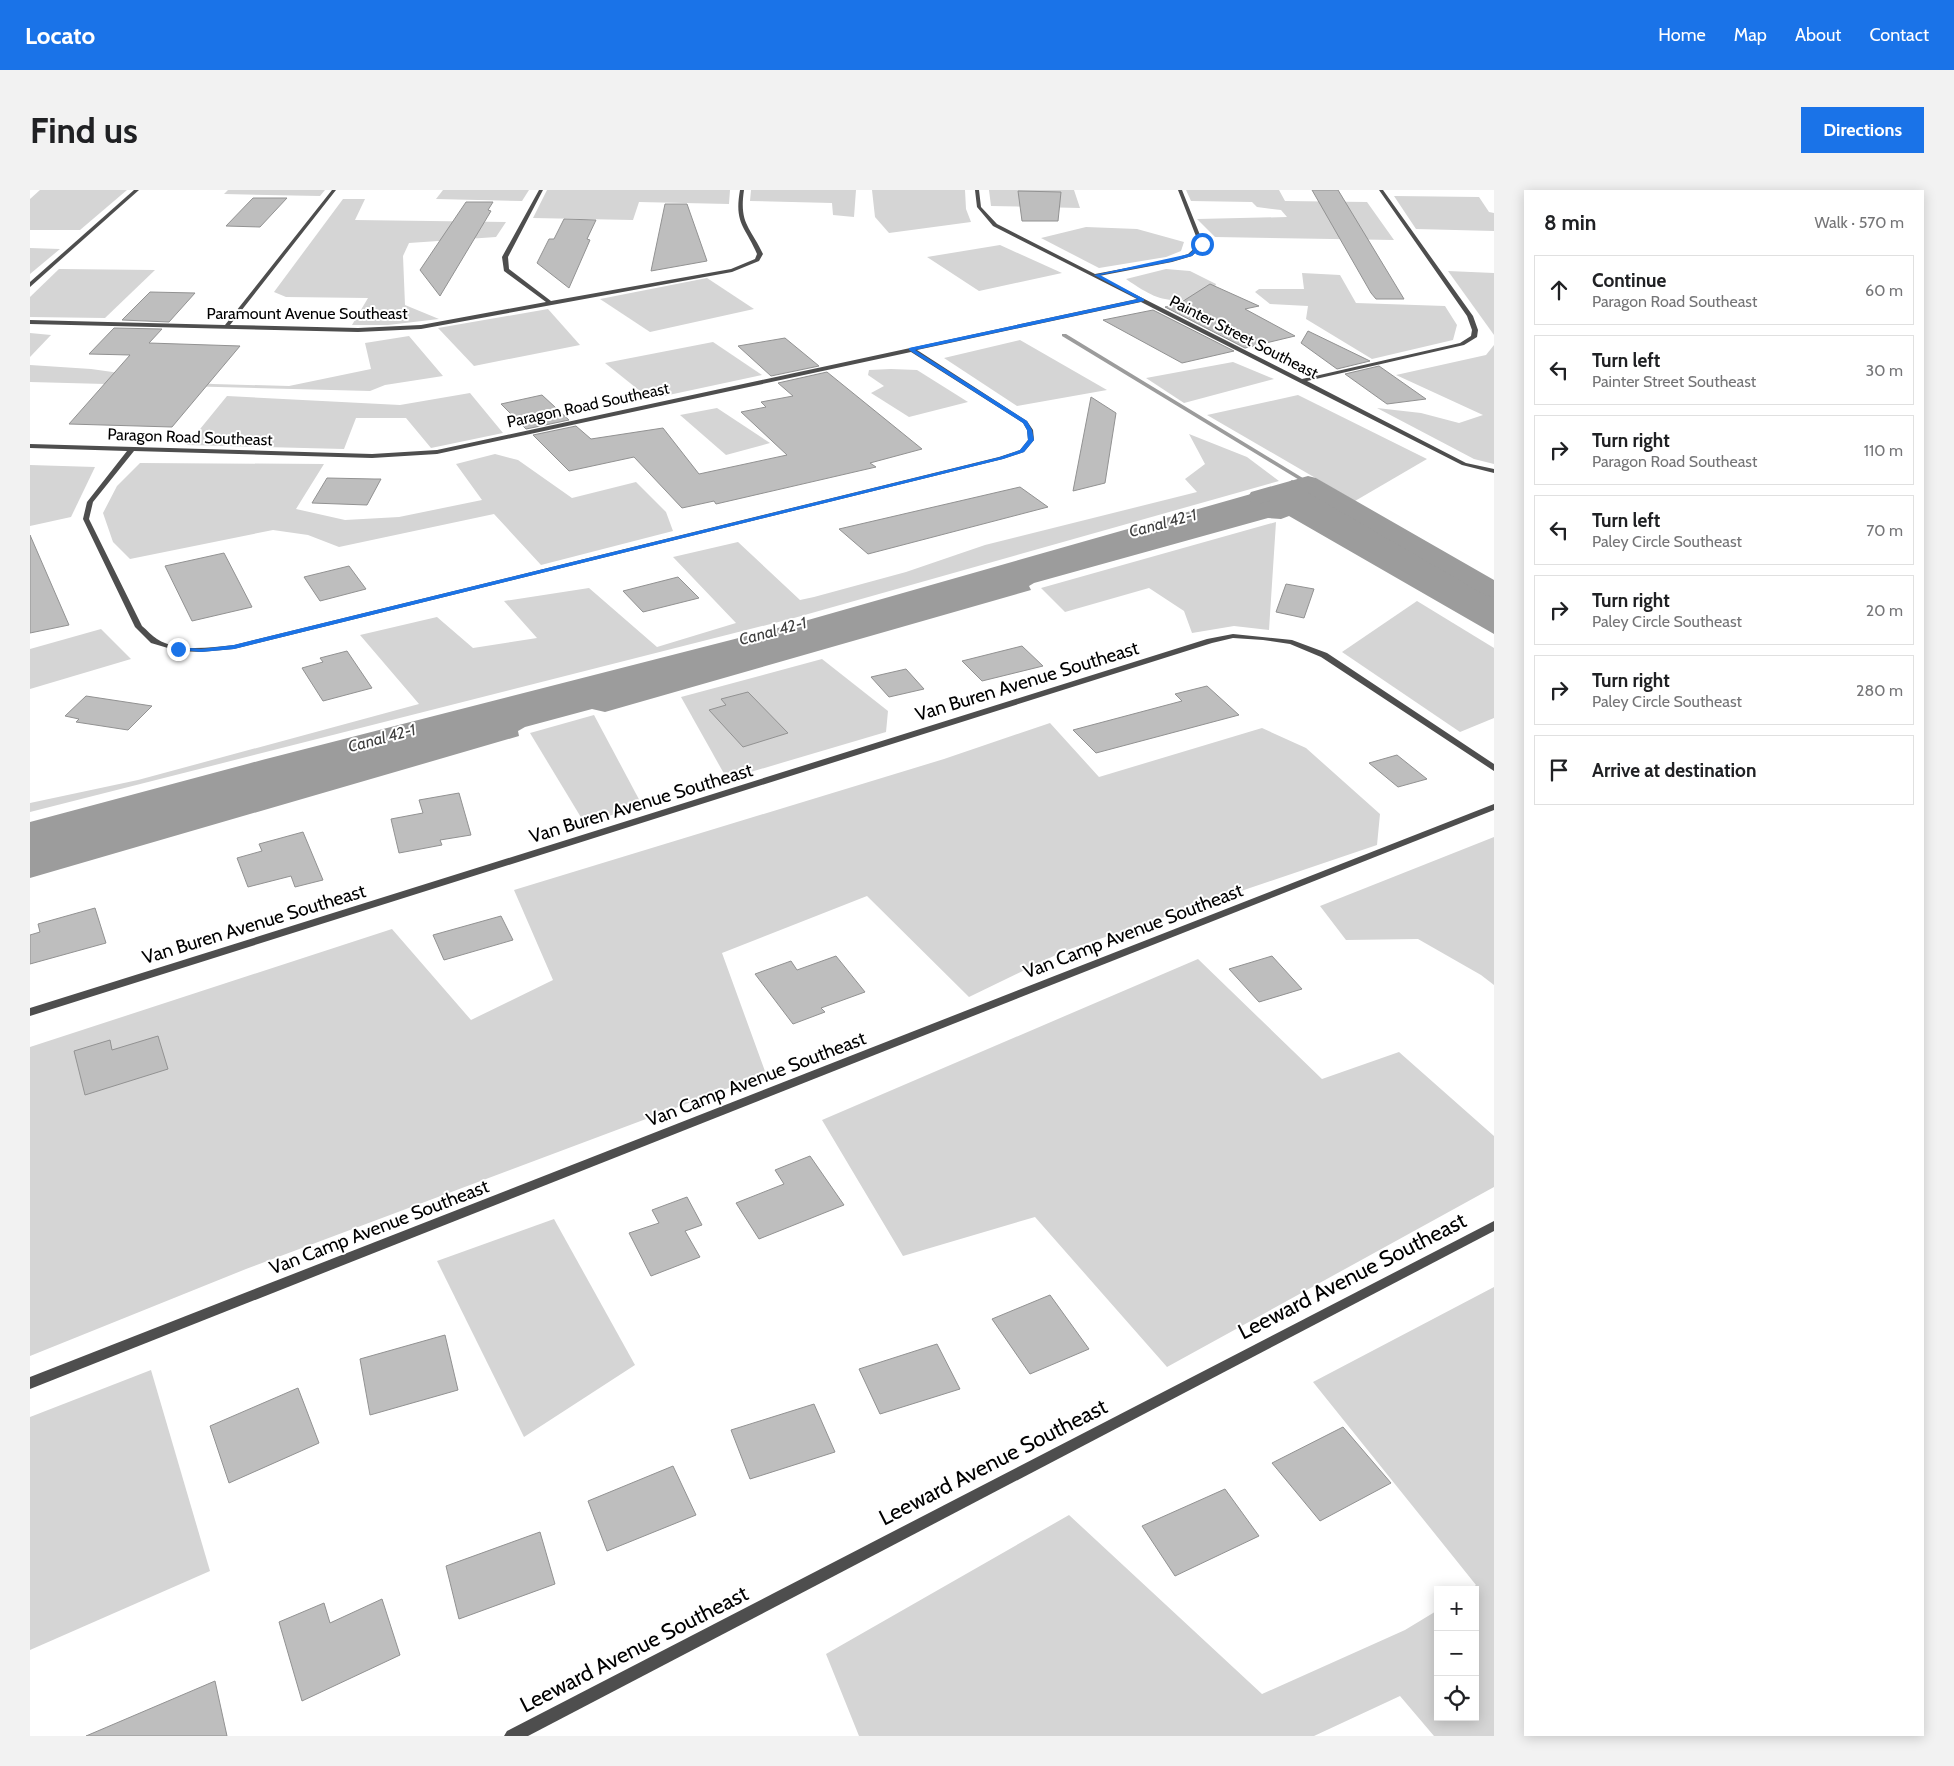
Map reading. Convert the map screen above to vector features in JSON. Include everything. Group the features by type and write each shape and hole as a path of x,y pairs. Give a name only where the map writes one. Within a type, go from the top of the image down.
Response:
{"street":[{"path":"30,285 137,190"},
{"path":"226,327 334,190"},
{"path":"541,190 505,257 506,270 550,302"},
{"name":"Paramount Avenue Southeast","path":"30,322 397,330 732,270 757,260 760,254 743,226 738,209 742,190"},
{"name":"Painter Street Southeast","path":"977,190 979,207 995,225 1464,464 1494,471"},
{"path":"1096,275 1170,261 1190,255 1202,244 1180,190"},
{"path":"1301,381 1462,344 1474,337 1475,330 1470,316 1381,190"},
{"name":"Paragon Road Southeast","path":"30,446 372,456 437,452 1142,300"},
{"path":"132,449 90,502 86,519 139,627 154,641 178,649 201,650 234,647 1002,458 1022,451 1031,440 1030,430 1025,422 910,349"},
{"name":"Van Buren Avenue Southeast","path":"30,1012 1210,641 1233,636 1292,642 1324,655 1494,768"},
{"name":"Van Camp Avenue Southeast","path":"30,1383 1494,807"},
{"name":"Leeward Avenue Southeast","path":"512,1736 1494,1226"}],"shaded area":[{"path":"40,190 127,190 80,230 30,230 30,199"},
{"path":"228,190 325,190 320,196 224,194"},
{"path":"443,190 529,190 522,201 436,199"},
{"path":"547,190 730,190 729,204 639,202 633,220 533,218"},
{"path":"751,190 856,190 854,217 833,215 832,203 750,201"},
{"path":"872,190 965,190 966,209 971,222 889,233 875,217"},
{"path":"989,190 1074,190 1080,208 991,206"},
{"path":"1186,190 1279,190 1285,201 1367,202 1394,240 1215,237 1197,219 1287,217 1281,210 1257,207 1252,202 1191,201"},
{"path":"1394,196 1479,197 1489,212 1494,213 1494,231 1416,229"},
{"path":"343,199 365,199 355,220 506,222 496,237 409,243 403,256 405,305 439,319 388,325 352,325 368,298 286,297 274,292"},
{"path":"1086,227 1137,229 1184,242 1181,251 1166,257 1099,268 1041,238"},
{"path":"1000,245 1062,273 979,291 927,257"},
{"path":"30,248 60,249 30,274"},
{"path":"59,269 155,270 105,318 30,317 30,297"},
{"path":"1166,269 1190,271 1216,284 1211,297 1185,300 1166,299 1148,293 1126,279"},
{"path":"1448,271 1494,273 1494,335"},
{"path":"1302,273 1340,275 1356,303 1445,306 1457,325 1453,340 1372,359 1306,319 1308,306 1270,304 1255,292 1259,289 1304,289"},
{"path":"707,278 754,309 650,332 600,299"},
{"path":"548,309 580,345 474,366 438,328"},
{"path":"30,333 51,335 30,357"},
{"path":"409,336 443,376 385,385 370,391 30,382 30,365 91,369 213,384 289,386 371,369 365,343"},
{"path":"1020,340 1107,390 1017,406 944,358"},
{"path":"713,342 762,375 650,399 605,363"},
{"path":"1494,345 1494,464 1474,459 1377,408 1421,413 1459,423 1483,415 1396,375 1486,355"},
{"path":"1233,362 1274,379 1184,403 1146,378"},
{"path":"869,370 917,370 968,402 909,417 871,393 884,386 868,375"},
{"path":"470,393 503,433 431,448 406,418 356,418 344,449 187,445 227,396 400,405"},
{"path":"1298,395 1427,459 1355,501 1207,415"},
{"path":"717,408 770,443 726,455 680,415"},
{"path":"1189,434 1247,457 1279,481 794,618 30,812 30,803 138,780 419,704 360,635 437,617 473,648 537,638 504,601 589,588 657,647 736,623 673,557 738,542 800,600 814,597 906,572 985,545 1197,492 1185,479 1205,464"},
{"path":"495,454 518,460 572,498 636,482 666,512 673,531 541,565 494,514 339,547 308,535 273,530 130,559 113,542 103,513 117,486 140,463 324,464 296,509 345,520 399,517 482,500 456,464"},
{"path":"30,465 95,467 71,517 30,526"},
{"path":"1276,522 1269,630 1234,626 1192,633 1184,611 1149,588 1065,612 1041,588"},
{"path":"1417,601 1494,648 1494,718 1460,732 1342,652"},
{"path":"101,629 131,659 30,689 30,649"},
{"path":"822,659 888,711 886,732 727,779 681,697"},
{"path":"594,715 642,805 585,824 530,733"},
{"path":"1050,723 1099,777 1262,728 1306,748 1380,814 1377,845 1064,951 969,997 867,896 722,953 766,1074 246,1269 30,1356 30,1047 392,929 471,1020 553,980 514,890 944,759"},
{"path":"1494,837 1494,985 1481,975 1418,939 1346,940 1320,906"},
{"path":"1198,959 1322,1079 1399,1052 1494,1136 1494,1187 1167,1367 1035,1217 903,1256 822,1120"},
{"path":"554,1219 635,1365 524,1437 437,1261"},
{"path":"1494,1287 1494,1736 1434,1736 1400,1696 1314,1736 859,1736 826,1654 1069,1515 1262,1694 1405,1630 1434,1612 1434,1721 1479,1721 1479,1586 1475,1586 1476,1585 1313,1382"},
{"path":"151,1370 210,1571 30,1650 30,1417"}],"water":[{"path":"1292,480 1494,595 1494,634 1289,516 1281,519 1268,518 1034,583 1029,586 1031,590 605,712 592,709 525,727 518,731 519,736 30,878 30,822 262,760 801,622 1286,484"}],"building":[{"path":"1312,190 1338,190 1404,299 1376,299"},
{"path":"1018,191 1061,192 1058,221 1022,221"},
{"path":"253,198 287,198 260,227 226,226"},
{"path":"466,202 493,202 488,210 491,211 440,296 420,270"},
{"path":"665,204 687,204 707,261 651,271"},
{"path":"564,219 596,220 587,239 590,240 569,288 537,263 549,239 554,239"},
{"path":"1210,284 1259,306 1245,309 1295,336 1245,348 1165,307 1177,305"},
{"path":"150,292 195,293 169,322 122,320"},
{"path":"1153,310 1234,351 1182,363 1103,320"},
{"path":"114,328 162,329 149,343 240,346 172,427 69,424 130,355 89,354"},
{"path":"1308,331 1370,361 1337,369 1301,343"},
{"path":"785,338 819,366 771,376 738,346"},
{"path":"1379,366 1426,399 1387,404 1345,374"},
{"path":"827,372 922,449 870,463 876,467 716,504 714,501 682,508 634,457 569,471 533,435 576,426 591,439 663,428 699,474 787,455 741,412 766,407 761,402 793,396 778,383"},
{"path":"542,395 569,420 526,429 501,404"},
{"path":"1091,397 1116,413 1105,483 1073,491"},
{"path":"327,478 381,479 367,505 312,503"},
{"path":"1020,487 1048,507 868,554 839,529"},
{"path":"30,535 69,625 30,633"},
{"path":"224,553 252,607 192,621 165,566"},
{"path":"349,566 366,589 320,601 304,577"},
{"path":"678,577 699,598 643,612 623,591"},
{"path":"1286,584 1314,589 1304,618 1276,612"},
{"path":"1022,646 1043,666 982,681 962,661"},
{"path":"347,651 372,688 323,701 302,668 323,662 320,658"},
{"path":"906,669 924,689 889,697 871,677"},
{"path":"1207,686 1239,715 1096,753 1073,730 1182,701 1175,694"},
{"path":"748,692 788,733 743,747 709,710 726,705 721,699"},
{"path":"86,696 152,706 128,730 76,722 79,719 65,716"},
{"path":"1397,755 1427,779 1398,787 1369,763"},
{"path":"459,793 471,835 440,840 442,845 399,853 391,819 423,813 419,800"},
{"path":"303,832 323,880 295,887 291,876 248,887 237,858 262,851 259,844"},
{"path":"95,908 106,943 30,964 30,935 40,932 38,924"},
{"path":"501,916 513,940 444,960 433,935"},
{"path":"836,956 865,992 821,1008 825,1012 793,1024 755,974 791,961 797,970"},
{"path":"1272,956 1302,989 1259,1002 1229,969"},
{"path":"158,1036 168,1069 85,1095 74,1051 110,1040 112,1050"},
{"path":"810,1156 844,1205 759,1239 736,1203 784,1184 775,1170"},
{"path":"687,1197 702,1225 685,1231 700,1257 651,1276 629,1233 659,1223 652,1210"},
{"path":"1050,1295 1089,1349 1030,1374 992,1319"},
{"path":"445,1335 458,1390 370,1415 360,1359"},
{"path":"937,1344 960,1389 880,1414 859,1369"},
{"path":"298,1388 319,1443 229,1483 210,1426"},
{"path":"814,1404 835,1452 750,1479 731,1430"},
{"path":"1343,1427 1391,1483 1320,1521 1272,1463"},
{"path":"673,1466 696,1515 607,1551 588,1501"},
{"path":"1225,1489 1259,1536 1175,1576 1142,1526"},
{"path":"540,1532 555,1584 459,1619 446,1566"},
{"path":"382,1599 400,1655 302,1701 279,1622 324,1603 330,1623"},
{"path":"215,1681 227,1736 86,1736"}],"waterway":[{"path":"1064,335 1308,483"},
{"name":"Canal 42-1","path":"1259,497 1308,483 1494,590"}],"route":[{"path":"178,649 201,650 234,647 1002,458 1022,451 1031,440 1030,430 1025,422 910,349 1142,300 1096,275 1170,261 1190,255 1202,244"}]}
